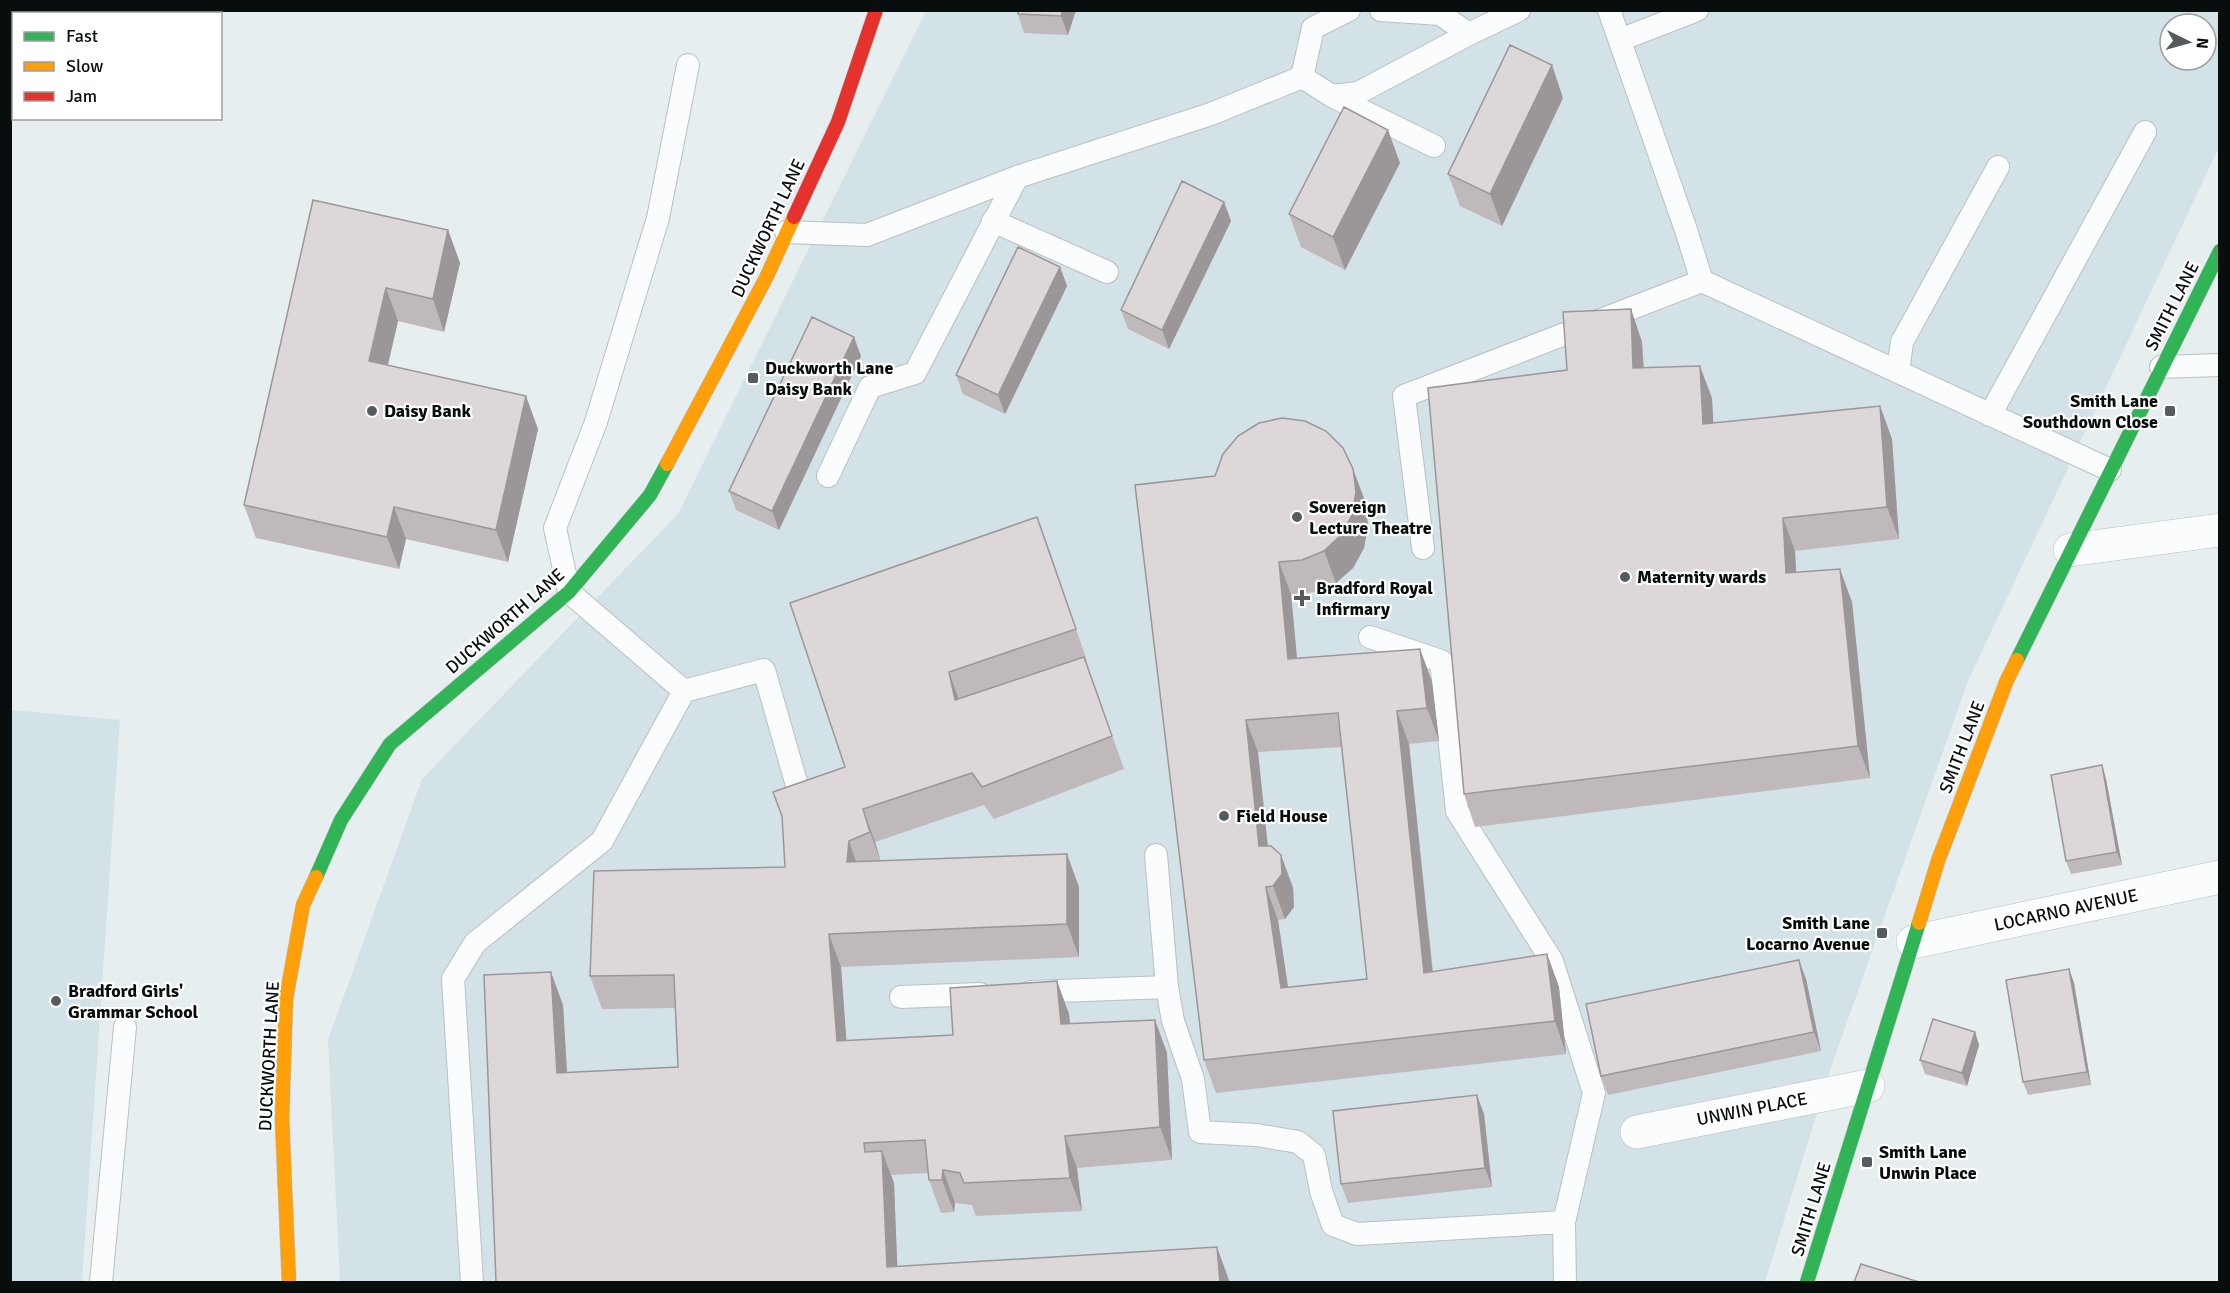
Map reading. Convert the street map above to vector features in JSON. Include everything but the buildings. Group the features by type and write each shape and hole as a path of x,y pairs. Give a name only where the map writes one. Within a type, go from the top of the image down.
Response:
{"street":[{"name":"DUCKWORTH LANE","path":"289,1282 282,1118 286,999 303,905 341,820 390,744 569,592 650,495 766,278 838,122 876,10"},
{"name":"SMITH LANE","path":"1807,1282 1938,861 2007,680 2220,251"},
{"path":"2070,550 2220,530"},
{"name":"LOCARNO AVENUE","path":"1913,942 2220,878"},
{"name":"UNWIN PLACE","path":"1637,1132 1868,1086"}],"lane":[{"path":"1302,77 1313,28 1349,10"},
{"path":"1381,10 1440,14 1470,34"},
{"path":"1332,96 1358,93 1519,10"},
{"path":"1609,10 1702,281"},
{"path":"1620,40 1697,10"},
{"path":"684,691 569,592 555,528 597,422 658,219 688,65"},
{"path":"786,232 867,235 1017,177 1211,114 1302,77"},
{"path":"1302,77 1332,96 1434,146"},
{"path":"1990,415 2145,132"},
{"path":"1898,372 1902,342 1998,167"},
{"path":"828,476 870,387 915,373 1017,177"},
{"path":"993,221 1107,272"},
{"path":"1423,548 1404,396 1702,281 2110,470"},
{"path":"2162,367 2220,365"},
{"path":"1370,637 1441,661 1457,811 1552,960 1594,1093 1564,1222 1565,1282"},
{"path":"472,1282 453,979 476,943 602,841 684,691 764,670 800,796"},
{"path":"1156,855 1167,987 1173,1021 1193,1079 1200,1132 1257,1135 1298,1142 1314,1155 1321,1191 1333,1225 1357,1234 1564,1222"},
{"path":"901,997 1167,987"},
{"path":"100,1282 125,1027"}],"shaded area":[{"name":"Bradford Royal Infirmary","path":"926,11 2219,11 2219,147 1968,681 1830,1070 1765,1282 340,1282 328,1040 422,779 678,514"},
{"name":"Bradford Girls' Grammar School","path":"11,710 120,720 82,1282 11,1282"}],"traffic: fast":[{"path":"2017,660 2220,251"},
{"path":"316,877 341,820 390,744 569,592 650,495 667,464"},
{"path":"1807,1282 1919,923"}],"traffic: slow":[{"path":"667,464 766,278 794,217"},
{"path":"1919,923 1938,861 2007,680 2017,660"},
{"path":"289,1282 282,1118 286,999 303,905 316,877"}],"traffic: jam":[{"path":"794,217 838,122 876,10"}],"place":[{"name":"Duckworth Lane Daisy Bank","path":"753,378"},
{"name":"Daisy Bank","path":"372,411"},
{"name":"Smith Lane Southdown Close","path":"2170,411"},
{"name":"Sovereign Lecture Theatre","path":"1297,517"},
{"name":"Maternity wards","path":"1625,577"},
{"name":"Bradford Royal Infirmary","path":"1302,598"},
{"name":"Field House","path":"1224,816"},
{"name":"Smith Lane Locarno Avenue","path":"1882,933"},
{"name":"Bradford Girls' Grammar School","path":"56,1001"},
{"name":"Smith Lane Unwin Place","path":"1867,1162"}]}
